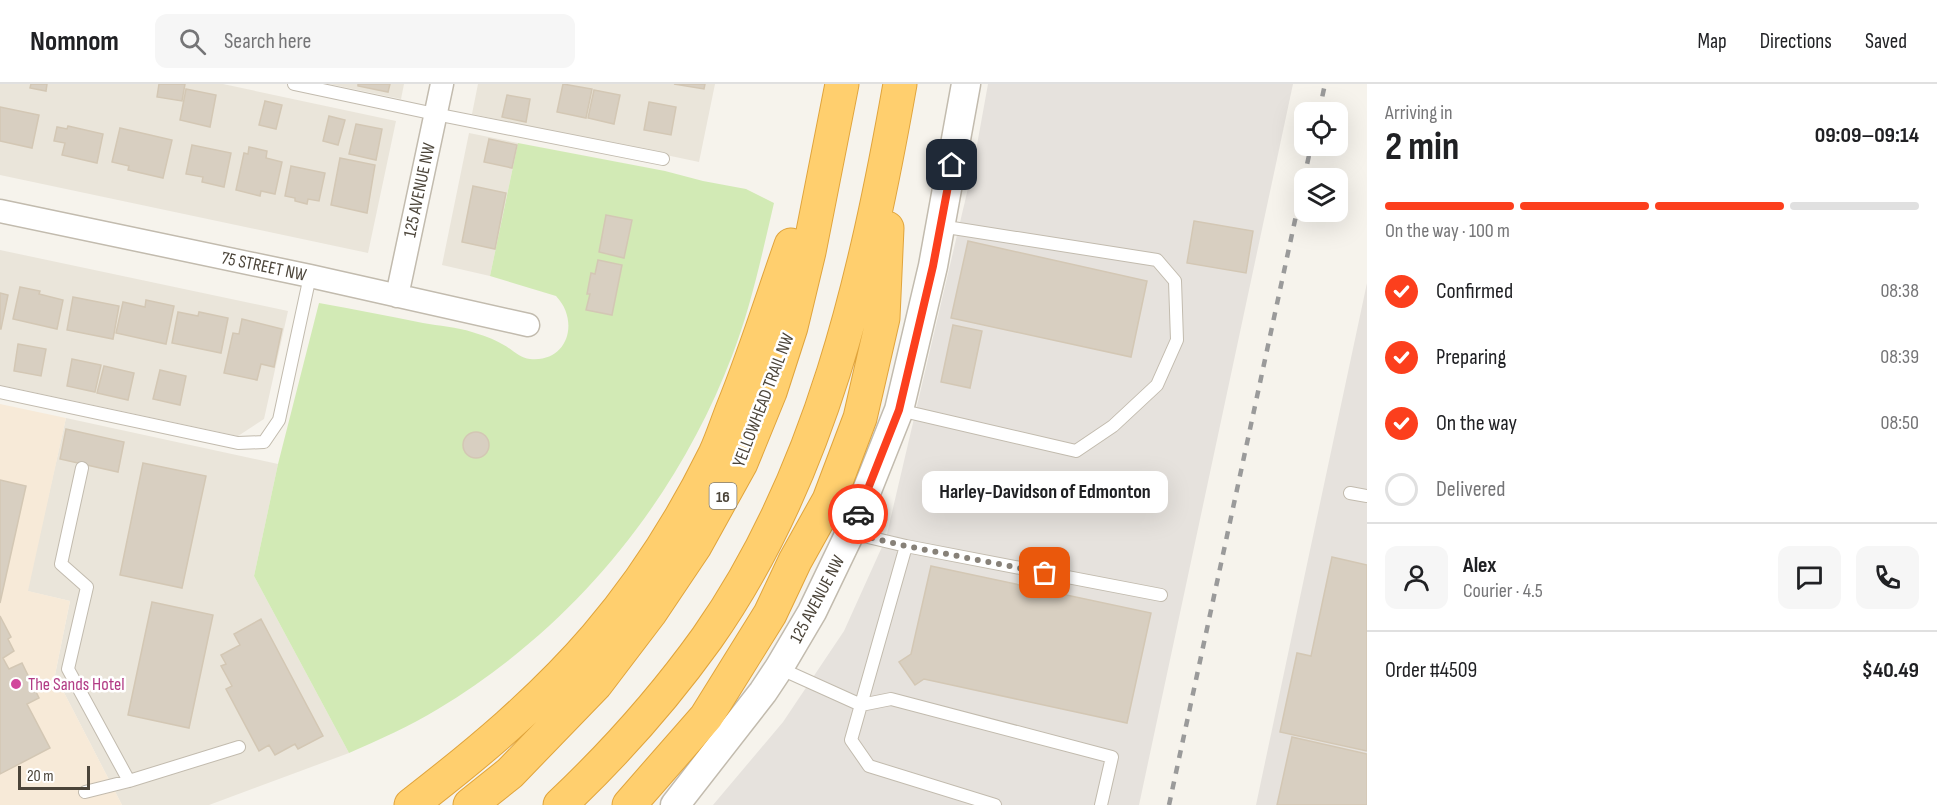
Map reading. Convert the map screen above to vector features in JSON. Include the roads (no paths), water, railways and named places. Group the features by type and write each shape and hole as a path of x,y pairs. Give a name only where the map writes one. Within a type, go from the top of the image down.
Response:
{"highway":[{"path":"560,805 598,768 669,689 701,645 750,569 782,507 814,431 856,299 900,84"},
{"path":"411,805 478,753 544,692 596,637 650,567 684,511 716,452 745,379 839,98"},
{"name":"YELLOWHEAD TRAIL NW","path":"470,805 510,773 596,684 650,613 695,546 741,464 770,392 791,327 809,252 839,98"},
{"path":"629,805 706,717 770,614 795,561 829,500 860,418 882,318 893,122"}],"street":[{"name":"125 AVENUE NW","path":"397,296 442,84"},
{"name":"125 AVENUE NW","path":"675,805 779,668 812,612 850,533 899,410 933,266 966,84"},
{"name":"75 STREET NW","path":"0,211 310,276 528,325"}],"lane":[{"path":"294,84 663,159"},
{"path":"899,410 1076,451 1113,426 1157,385 1177,340 1175,282 1157,260 940,226"},
{"path":"0,392 238,443 264,442 279,420 310,276"},
{"path":"82,468 61,564 87,587 68,669 129,781"},
{"path":"1350,493 1367,496"},
{"path":"850,533 906,546 1161,595"},
{"path":"906,546 851,740 869,766 995,805"},
{"path":"779,668 861,705 891,699 1112,757 1101,805"},
{"path":"85,792 239,747"}],"railway":[{"path":"1321,102 1325,84"},
{"path":"1169,805 1309,156"}],"place":[{"name":"Harley-Davidson of Edmonton","path":"1045,573"},
{"name":"The Sands Hotel","path":"16,684"}]}
